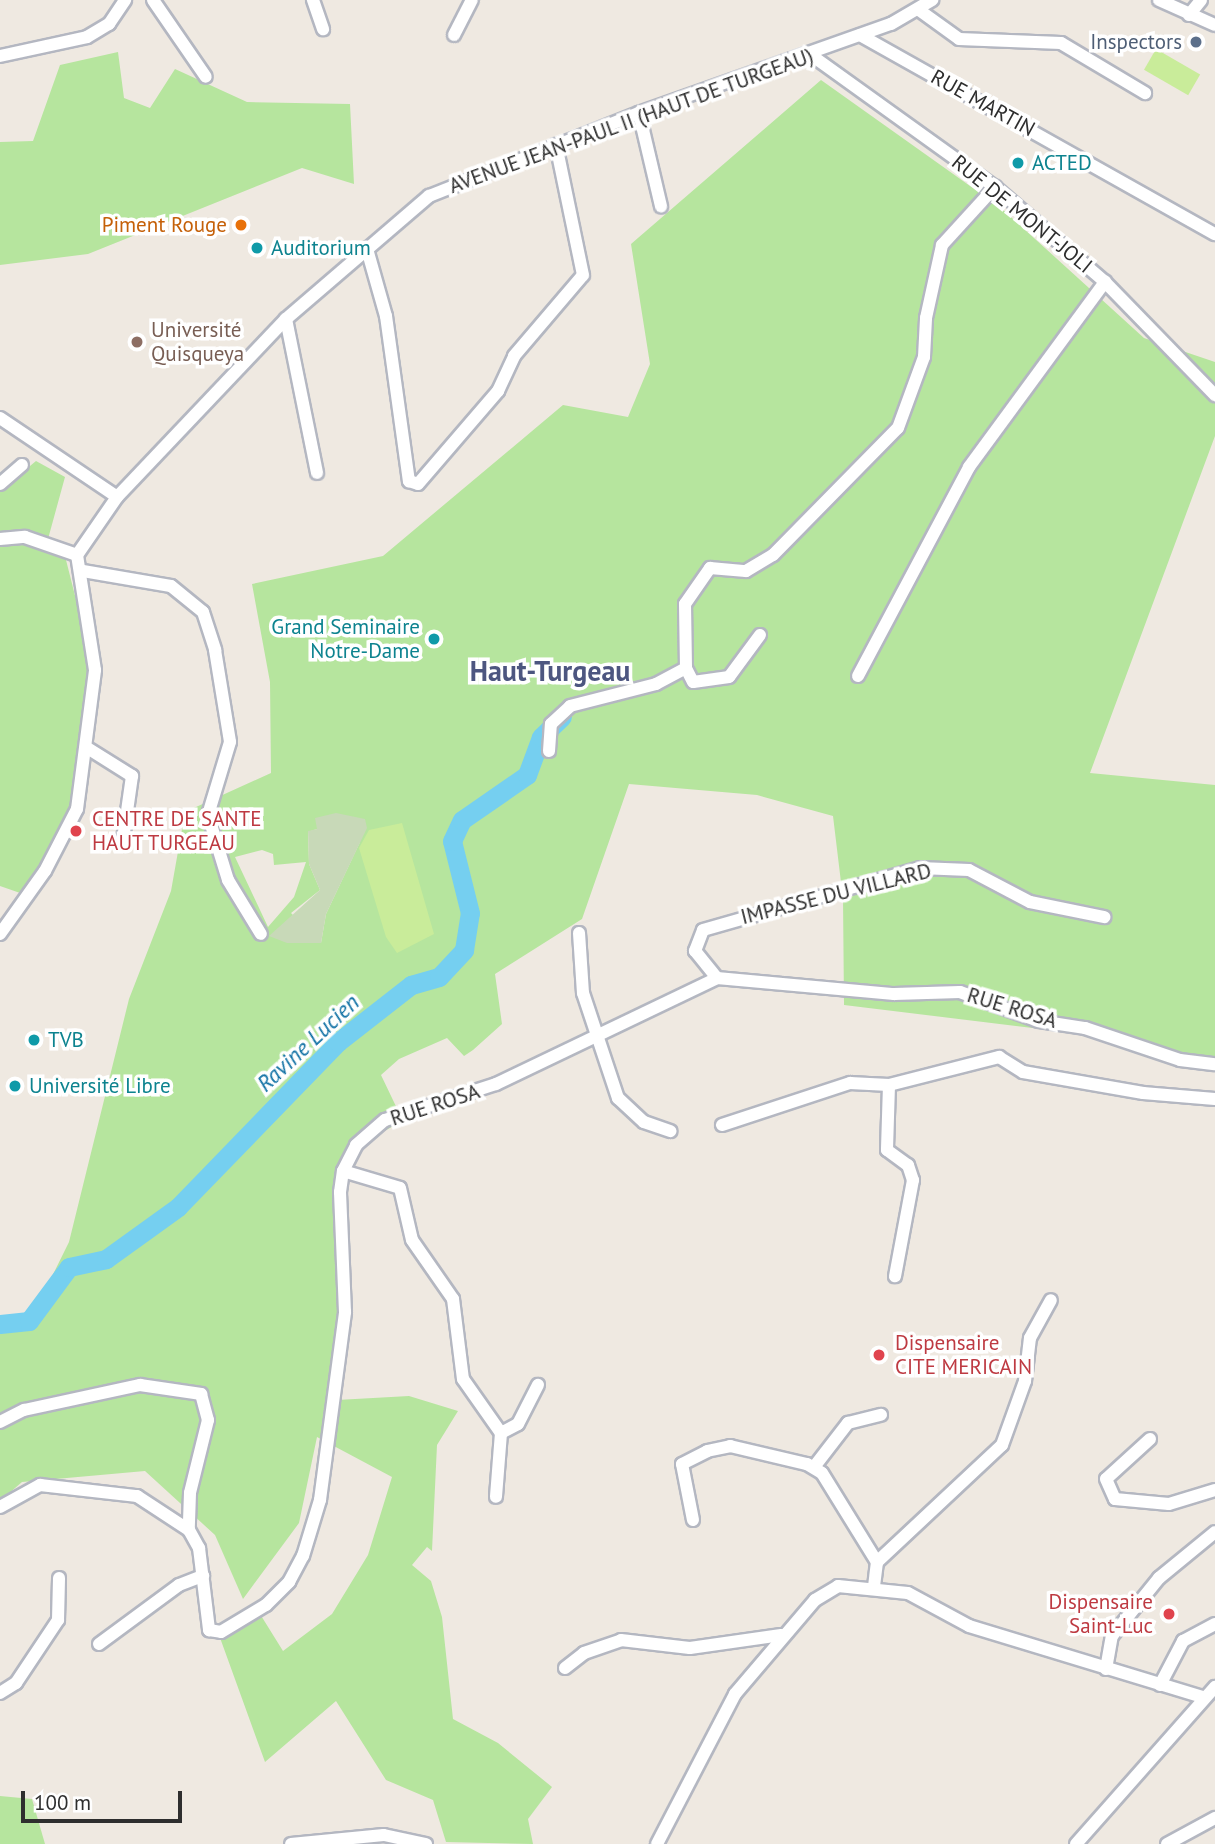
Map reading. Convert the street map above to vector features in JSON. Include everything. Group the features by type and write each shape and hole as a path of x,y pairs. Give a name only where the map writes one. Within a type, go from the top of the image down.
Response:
{"street":[{"path":"0,56 87,37 109,24 125,0"},
{"path":"153,0 206,77"},
{"path":"313,0 323,29"},
{"path":"454,35 472,0"},
{"name":"AVENUE JEAN-PAUL II (HAUT DE TURGEAU)","path":"77,555 117,497 286,319 429,195 639,113 811,55 919,10 932,0"},
{"path":"1159,0 1215,25"},
{"path":"1189,15 1201,0"},
{"path":"919,10 959,39 1061,43 1145,93"},
{"name":"RUE MARTIN","path":"860,35 1215,234"},
{"name":"RUE DE MONT-JOLI","path":"811,55 995,187 1105,282 1215,395"},
{"path":"639,113 661,206"},
{"path":"367,249 386,316 409,481 418,484 498,391 540,321 583,275 556,145"},
{"path":"760,635 729,677 693,682 686,668 685,604 710,568 747,571 773,555 898,428 924,357 926,318 942,245 995,187"},
{"path":"858,677 969,467 1105,282"},
{"path":"286,319 317,473"},
{"path":"1,415 117,497"},
{"path":"0,484 22,465"},
{"path":"0,539 25,537 77,555 83,571 95,670 89,749 77,809 45,871 0,934"},
{"path":"83,571 170,586 203,612 217,660 230,742 208,815 228,880 261,934"},
{"path":"550,751 551,724 570,706 656,684 686,668"},
{"path":"89,749 132,776 123,839"},
{"name":"IMPASSE DU VILLARD","path":"717,978 695,950 703,930 920,868 969,870 1050,908 1104,917"},
{"path":"579,933 583,993 596,1040 621,1104 644,1122 670,1131"},
{"name":"RUE ROSA","path":"343,1171 356,1145 384,1119 473,1094 596,1040 717,978 903,995 960,992 1039,1021 1085,1028 1180,1060 1215,1064"},
{"path":"722,1125 850,1083 889,1085 999,1057 1023,1072 1143,1093 1215,1099"},
{"path":"889,1085 887,1150 908,1165 914,1180 895,1276"},
{"path":"0,1507 40,1485 70,1485 137,1496 189,1530 199,1548 205,1623 221,1632 266,1605 303,1556 320,1500 345,1312 343,1171 400,1188 412,1240 453,1299 463,1379 501,1433 496,1497"},
{"path":"874,1586 877,1562 1002,1445 1025,1381 1030,1338 1051,1300"},
{"path":"0,1422 24,1410 140,1385 201,1394 208,1420 190,1493 189,1530"},
{"path":"501,1433 517,1424 538,1385"},
{"path":"814,1467 848,1423 881,1415"},
{"path":"1150,1439 1106,1479 1115,1499 1169,1504 1215,1490"},
{"path":"693,1520 682,1465 707,1451 730,1446 814,1467 877,1562"},
{"path":"1106,1669 1112,1636 1159,1578 1215,1532"},
{"path":"99,1644 179,1585 203,1576"},
{"path":"0,1693 16,1683 58,1620 59,1578"},
{"path":"657,1844 735,1694 781,1635 815,1600 838,1587 874,1586 908,1593 969,1626 1203,1697"},
{"path":"1160,1685 1183,1641 1215,1624"},
{"path":"565,1668 584,1653 621,1640 690,1648 781,1635"},
{"path":"1076,1844 1203,1697 1215,1687"},
{"path":"1167,1844 1215,1818"},
{"path":"292,1844 384,1835 426,1844"}],"green space":[{"path":"1156,49 1200,74 1188,95 1144,70"},
{"path":"118,52 124,98 150,108 175,69 247,102 350,104 354,184 302,168 88,254 0,265 0,142 33,141 60,65"},
{"path":"821,80 1001,208 1144,338 1215,362 1215,436 1090,773 1215,785 1215,1067 1148,1047 1057,1031 844,1005 843,899 833,816 757,795 629,784 582,919 495,974 502,1024 473,1050 464,1056 447,1038 399,1059 381,1075 403,1121 362,1143 343,1180 337,1400 409,1396 458,1411 437,1445 432,1551 427,1547 412,1565 431,1581 442,1617 453,1719 498,1743 552,1787 528,1819 533,1844 446,1842 433,1800 386,1780 336,1701 265,1762 219,1635 260,1614 283,1651 332,1614 368,1555 392,1477 317,1437 299,1523 243,1599 215,1535 145,1471 22,1482 0,1501 0,1329 26,1329 69,1242 129,999 171,891 185,812 271,773 270,682 252,584 383,556 563,405 628,417 650,364 631,244","holes":["317,829 360,842 326,914 321,943 291,913 320,890 309,864 308,832","262,850 273,854 274,865 306,862 294,897 268,927 235,857"]},
{"path":"36,461 65,477 45,550 65,556 89,651 88,757 70,822 23,894 0,886 0,491"},
{"path":"336,813 365,819 367,828 326,914 321,943 287,943 269,936 320,890 309,864 308,831 317,829 315,818"},
{"path":"402,823 434,934 397,953 386,937 359,848 369,830"},
{"path":"0,1796 32,1799 45,1844 0,1844"}],"waterway":[{"name":"Ravine Lucien","path":"0,1324 29,1321 69,1267 106,1259 178,1207 338,1042 411,985 439,977 464,950 470,913 452,841 462,820 527,775 541,737 562,717"}],"place":[{"name":"Inspectors","path":"1196,42"},
{"name":"ACTED","path":"1018,163"},
{"name":"Piment Rouge","path":"241,225"},
{"name":"Auditorium","path":"257,248"},
{"name":"Université Quisqueya","path":"137,342"},
{"name":"Grand Seminaire Notre-Dame","path":"434,639"},
{"name":"CENTRE DE SANTE HAUT TURGEAU","path":"76,831"},
{"name":"TVB","path":"34,1040"},
{"name":"Université Libre","path":"15,1086"},
{"name":"Dispensaire CITE MERICAIN","path":"879,1355"},
{"name":"Dispensaire Saint-Luc","path":"1169,1614"}],"district":[{"name":"Haut-Turgeau","path":"550,671"}]}
